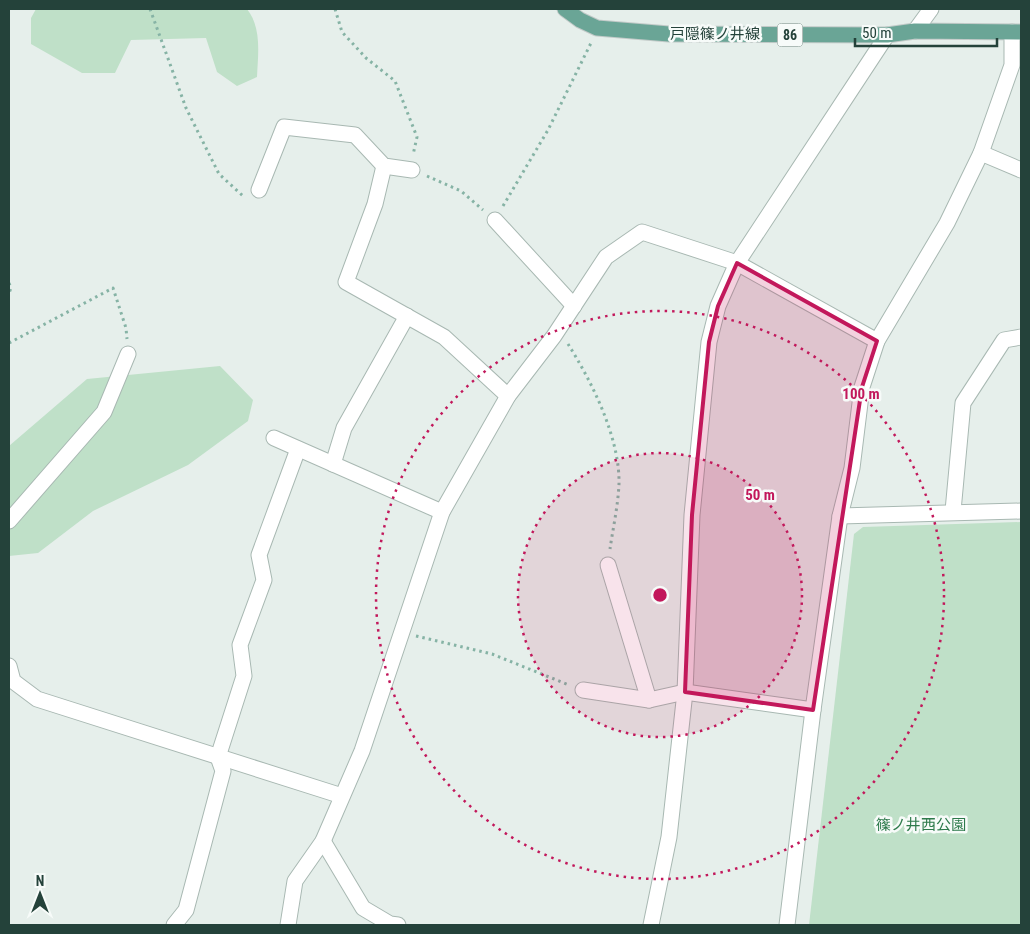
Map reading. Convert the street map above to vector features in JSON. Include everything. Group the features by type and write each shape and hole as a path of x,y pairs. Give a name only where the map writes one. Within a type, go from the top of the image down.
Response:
{"main road":[{"name":"戸隠篠ノ井線","path":"565,9 580,20 597,28 669,34 887,35 915,31 1017,32"}],"street":[{"path":"915,31 931,9"},
{"path":"787,925 813,710 840,516 852,468 862,387 877,340 947,223 981,153 1012,65 1017,32"},
{"path":"651,925 668,837 684,692 692,515 709,342 718,306 737,263 887,35"},
{"path":"259,190 284,127 355,135 384,166 412,170"},
{"path":"981,153 1021,170"},
{"path":"384,166 375,204 346,282 444,337 508,396"},
{"path":"494,220 574,306"},
{"path":"288,925 295,881 323,840 362,751 442,512 508,396 559,328 606,257 642,232 737,263 877,340"},
{"path":"332,464 344,428 407,316"},
{"path":"953,511 963,402 1004,340 1021,338"},
{"path":"9,521 104,412 128,354"},
{"path":"274,438 442,512"},
{"path":"174,925 186,910 222,771 218,757 244,676 240,645 264,580 259,555 298,449"},
{"path":"840,516 953,511 1021,511"},
{"path":"608,565 649,700"},
{"path":"9,666 13,681 37,699 342,796"},
{"path":"583,690 649,700 684,692 813,710"},
{"path":"323,840 363,908 390,924 398,925"}],"path":[{"path":"150,9 186,108 219,174 247,199 259,190"},
{"path":"335,9 342,32 366,58 395,81 417,137 412,170 461,191 494,220 548,130 579,72 597,28"},
{"path":"9,283 11,288 9,293"},
{"path":"9,343 113,288 126,328 128,354"},
{"path":"559,328 588,376 613,440 619,483 608,565"},
{"path":"403,633 492,654 583,690"}],"highlighted area":[{"path":"737,263 877,341 862,387 813,710 685,692 692,515 709,342 718,306"}],"green space":[{"path":"36,9 247,9 252,16 257,33 257,77 237,86 217,72 206,38 131,40 115,73 82,73 31,44 31,18"},
{"path":"220,366 253,400 248,421 188,465 93,511 38,553 9,556 9,446 87,379"},
{"name":"篠ノ井西公園","path":"1021,522 1021,925 809,925 854,534 863,527"}]}
